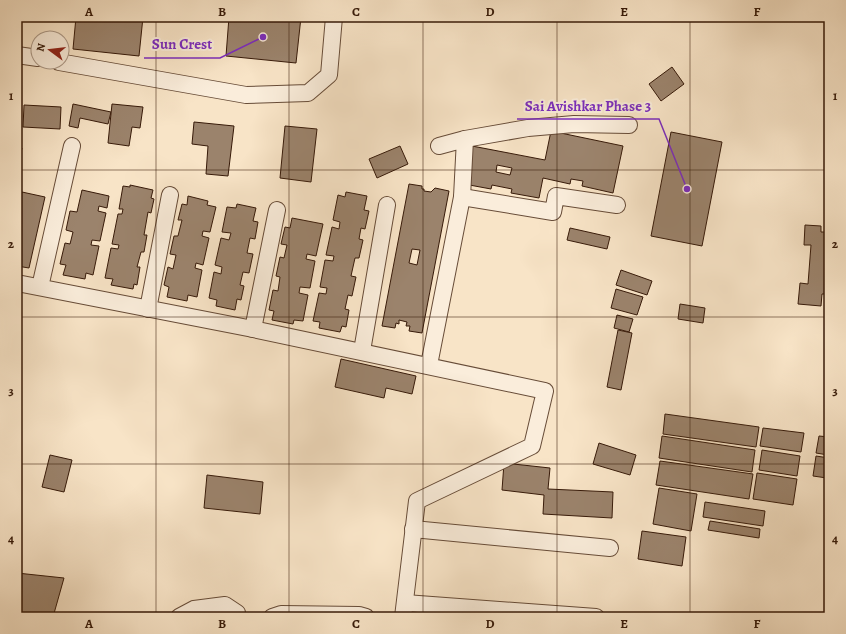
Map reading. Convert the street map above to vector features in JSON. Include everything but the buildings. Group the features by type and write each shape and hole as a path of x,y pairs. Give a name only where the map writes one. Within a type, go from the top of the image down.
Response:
{"street":[{"path":"70,64 246,95 308,93 328,75 334,17"},
{"path":"17,55 30,57"},
{"path":"439,146 465,139 528,128 574,124 629,125"},
{"path":"430,365 462,197 465,139"},
{"path":"40,287 72,146"},
{"path":"148,309 170,195"},
{"path":"462,197 553,212 556,196 617,205"},
{"path":"362,351 387,205"},
{"path":"253,329 277,210"},
{"path":"17,282 430,365 545,391 532,446 417,502 404,610 596,617"},
{"path":"413,529 610,548"},
{"path":"179,617 194,609 225,605 237,613 237,617"},
{"path":"272,617 281,614 359,615 366,617"}],"place":[{"name":"Sun Crest","path":"263,37"},
{"name":"Sai Avishkar Phase 3","path":"687,189"}]}
